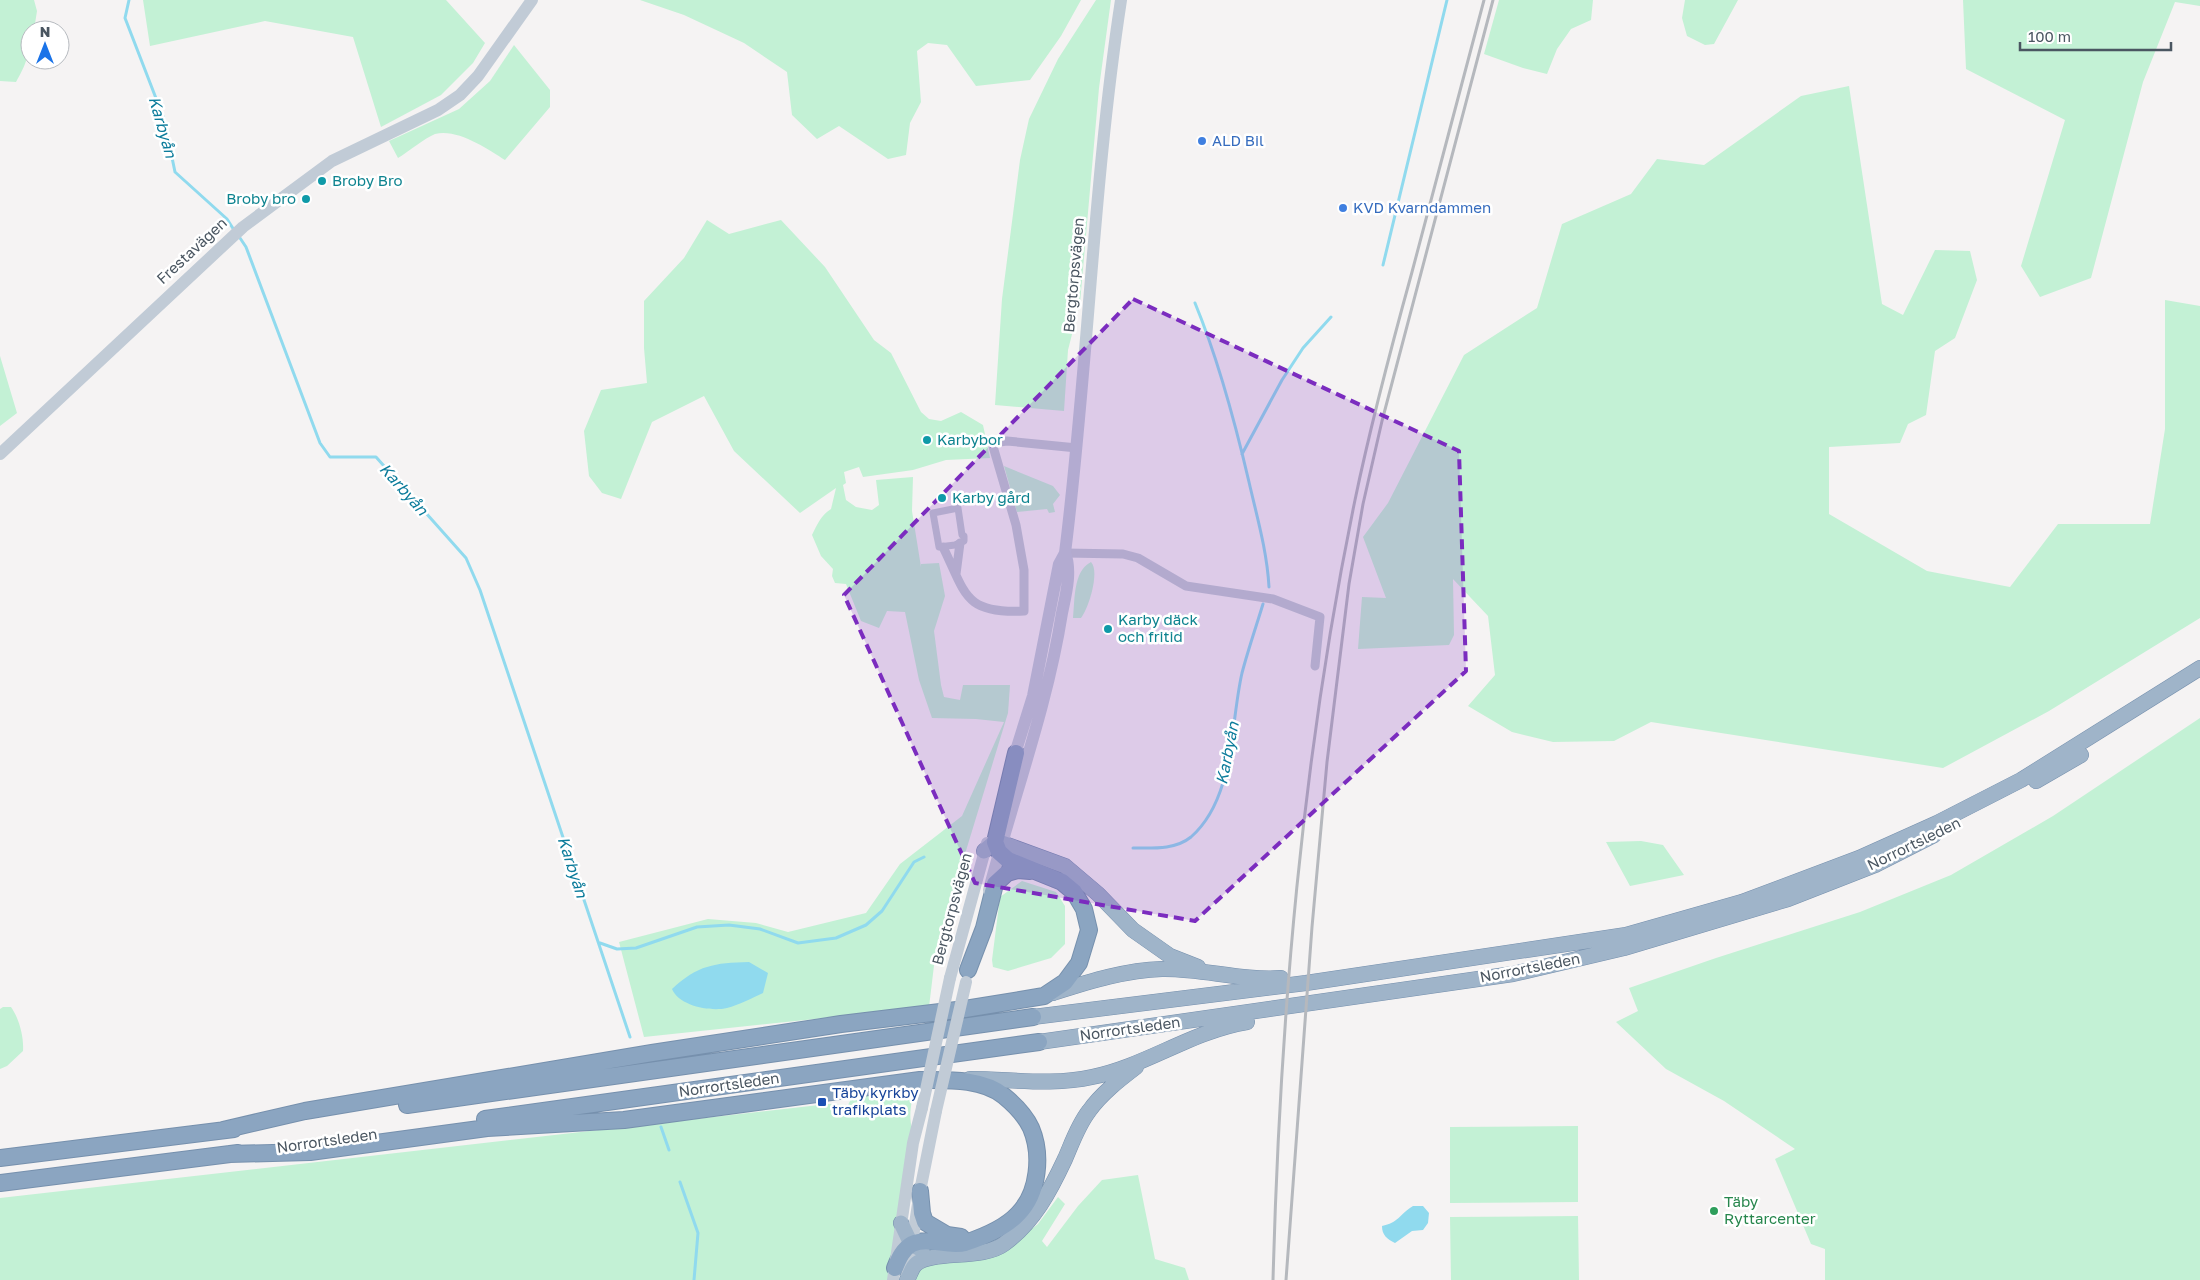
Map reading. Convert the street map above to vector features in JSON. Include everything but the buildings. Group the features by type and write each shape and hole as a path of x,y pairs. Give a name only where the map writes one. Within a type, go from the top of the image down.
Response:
{"highway":[{"name":"Norrortsleden","path":"0,1158 223,1130 1034,1017 1286,985 1626,935 1742,902 1859,858 1937,823 2021,780 2200,668"},
{"name":"Norrortsleden","path":"0,1183 229,1154 1039,1042 1513,974 1624,948 1788,899 1875,865 1971,817 2057,770 2200,680"},
{"path":"995,847 1016,753"},
{"path":"995,847 1008,860 1062,882 1074,892 1084,909 1089,930 1079,963 1065,982 1044,996"},
{"path":"995,847 1065,866 1098,894 1133,930 1170,956 1212,972"},
{"path":"967,976 984,928 995,884 1007,873 1018,870 1045,874"},
{"path":"223,1130 306,1111 652,1053 841,1024 965,1009 1044,996 1108,977 1138,972 1161,969 1212,972 1236,977 1271,979 1387,970"},
{"path":"907,1280 915,1264 926,1258 950,1257 1002,1246 1021,1230 1040,1208 1089,1111 1118,1081 1143,1062 1168,1049 1229,1025 1453,987 1513,974"},
{"path":"229,1154 310,1152 487,1128 624,1120 920,1080 1066,1081 1094,1077 1143,1062"},
{"path":"894,1274 903,1251 911,1244 922,1241 963,1243 983,1236 1005,1224 1019,1213 1033,1191 1038,1160 1032,1129 1023,1114 1003,1094 976,1083 956,1080"},
{"path":"920,1191 922,1213 925,1222 947,1235 967,1238 983,1236"},
{"path":"900,1223 911,1244 925,1252 950,1257"}],"main road":[{"name":"Frestavägen","path":"0,454 242,227 332,161 438,110 460,95 478,76 532,0"},
{"name":"Bergtorpsvägen","path":"1016,753 1033,696 1059,564 1065,553 1077,448 1095,216 1113,52 1121,0"},
{"name":"Bergtorpsvägen","path":"894,1274 913,1143 950,978 1045,700 1066,593 1069,563 1065,553"},
{"name":"Bergtorpsvägen","path":"907,1280 920,1191 936,1111 995,847"}],"street":[{"path":"943,547 966,596 974,604 1002,612 1024,611 1024,570 1017,534 992,443 1007,442 1077,448"},
{"path":"958,508 964,541 943,547 939,547 933,513 958,508"},
{"path":"956,574 960,543"},
{"path":"1065,553 1123,554 1138,558 1186,586 1273,599 1320,617 1315,666"}],"highlighted area":[{"path":"1133,299 1459,451 1466,671 1195,921 975,883 844,595"}],"green space":[{"path":"0,0 34,0 37,11 36,20 20,20 20,70 22,70 16,82 0,81"},
{"path":"143,0 446,0 485,43 473,63 441,95 381,127 353,37 265,21 150,46"},
{"path":"640,0 1081,0 1061,36 1030,80 976,86 947,45 928,43 917,51 921,102 910,123 906,155 888,159 839,126 817,139 792,115 787,72 744,43 684,15"},
{"path":"1096,0 1111,0 1099,88 1080,303 1068,350 1064,411 995,405 1002,299 1020,160 1029,119 1058,59"},
{"path":"1499,0 1593,0 1591,20 1571,29 1557,49 1547,74 1523,68 1484,54"},
{"path":"1685,0 1738,0 1714,44 1705,45 1687,36 1682,18"},
{"path":"1963,0 2200,0 2200,6 2175,2 2143,82 2091,278 2040,297 2021,266 2065,120 1966,69"},
{"path":"514,45 550,90 550,107 505,160 472,141 453,134 444,133 431,136 398,158 389,141 459,109 490,81"},
{"path":"1849,86 1882,304 1903,315 1935,250 1970,251 1977,280 1955,338 1935,351 1926,415 1908,424 1900,443 1829,447 1829,514 1927,571 2010,587 2058,524 2150,524 2165,429 2165,300 2200,306 2200,618 2049,711 1943,768 1651,722 1614,741 1553,742 1512,732 1468,706 1495,675 1488,616 1453,579 1454,635 1449,645 1358,649 1362,597 1386,598 1363,537 1388,503 1464,355 1537,308 1562,224 1631,194 1657,159 1704,165 1801,96"},
{"path":"707,220 729,234 781,220 825,267 874,340 891,353 921,412 929,419 941,421 961,412 983,425 990,458 946,460 913,470 863,477 859,467 844,472 846,483 843,485 846,500 856,507 872,510 879,505 876,480 913,477 912,511 921,567 921,564 939,563 945,596 934,631 944,697 960,700 963,685 1010,685 1008,713 936,949 929,1007 644,1037 619,942 708,919 756,923 788,932 866,913 900,864 962,816 1004,722 932,718 919,680 905,612 887,611 879,628 861,621 846,584 835,583 832,576 833,569 821,556 812,535 822,517 831,509 836,488 800,513 734,451 704,396 652,422 621,499 602,493 589,476 584,431 601,390 647,383 644,348 644,301 684,258"},
{"path":"0,356 17,413 0,426"},
{"path":"1004,466 1053,486 1060,495 1053,504 1055,512 1049,513 1047,509 1017,512"},
{"path":"1091,562 1094,581 1090,598 1081,618 1073,618 1078,579 1085,566"},
{"path":"2200,718 2200,1280 1825,1280 1825,1249 1811,1244 1775,1159 1795,1149 1724,1101 1666,1069 1616,1022 1638,1011 1629,988 1860,912 1951,875 2053,816"},
{"path":"1641,841 1663,845 1684,875 1630,886 1606,842"},
{"path":"1022,881 1056,892 1065,906 1065,944 1051,958 1008,971 993,967 992,960 1000,897"},
{"path":"11,1007 19,1022 23,1051 7,1066 0,1069 0,1009"},
{"path":"916,1084 910,1112 912,1129 889,1280 0,1280 0,1198 828,1104 848,1105 852,1097"},
{"path":"1578,1126 1578,1202 1450,1203 1450,1127"},
{"path":"1138,1175 1155,1259 1185,1268 1189,1280 915,1280 918,1269 1021,1237 1038,1224 1058,1197 1065,1204 1042,1241 1047,1247 1078,1206 1102,1180"},
{"path":"1578,1216 1579,1280 1451,1280 1450,1217"}],"water":[{"path":"749,962 768,973 763,993 736,1005 713,1009 688,1004 681,1000 672,989 690,975 707,967 726,963"},
{"path":"1413,1206 1423,1206 1429,1213 1428,1223 1423,1230 1412,1231 1395,1243 1385,1236 1382,1226 1395,1220"}],"waterway":[{"name":"Karbyån","path":"129,0 125,18 164,119 175,172 227,219 234,230"},
{"path":"1383,265 1447,0"},
{"name":"Karbyån","path":"238,235 246,247 320,443 330,457 376,457 466,558 480,590 630,1037"},
{"path":"1195,303 1219,369 1238,437 1261,534 1269,587"},
{"path":"1242,454 1282,380 1303,348 1331,317"},
{"name":"Karbyån","path":"1133,848 1171,846 1185,841 1205,821 1216,802 1228,760 1242,673 1263,604"},
{"path":"600,943 617,949 636,948 697,927 729,925 760,929 798,943 836,938 866,925 882,911 914,862 924,857"},
{"path":"661,1127 669,1150"},
{"path":"680,1182 698,1233 694,1280"}],"railway":[{"path":"1273,1280 1276,1182 1288,986 1308,790 1321,693 1355,500 1375,414 1484,0"},
{"path":"1286,1280 1312,927 1327,762 1349,584 1363,504 1382,421 1493,0"}],"place":[{"name":"ALD Bil","path":"1202,141"},
{"name":"Broby Bro","path":"322,181"},
{"name":"Broby bro","path":"306,199"},
{"name":"KVD Kvarndammen","path":"1343,208"},
{"name":"Karbybor","path":"927,440"},
{"name":"Karby gård","path":"942,498"},
{"name":"Karby däck och fritid","path":"1108,629"},
{"name":"Täby kyrkby trafikplats","path":"822,1102"},
{"name":"Täby Ryttarcenter","path":"1714,1211"}]}
